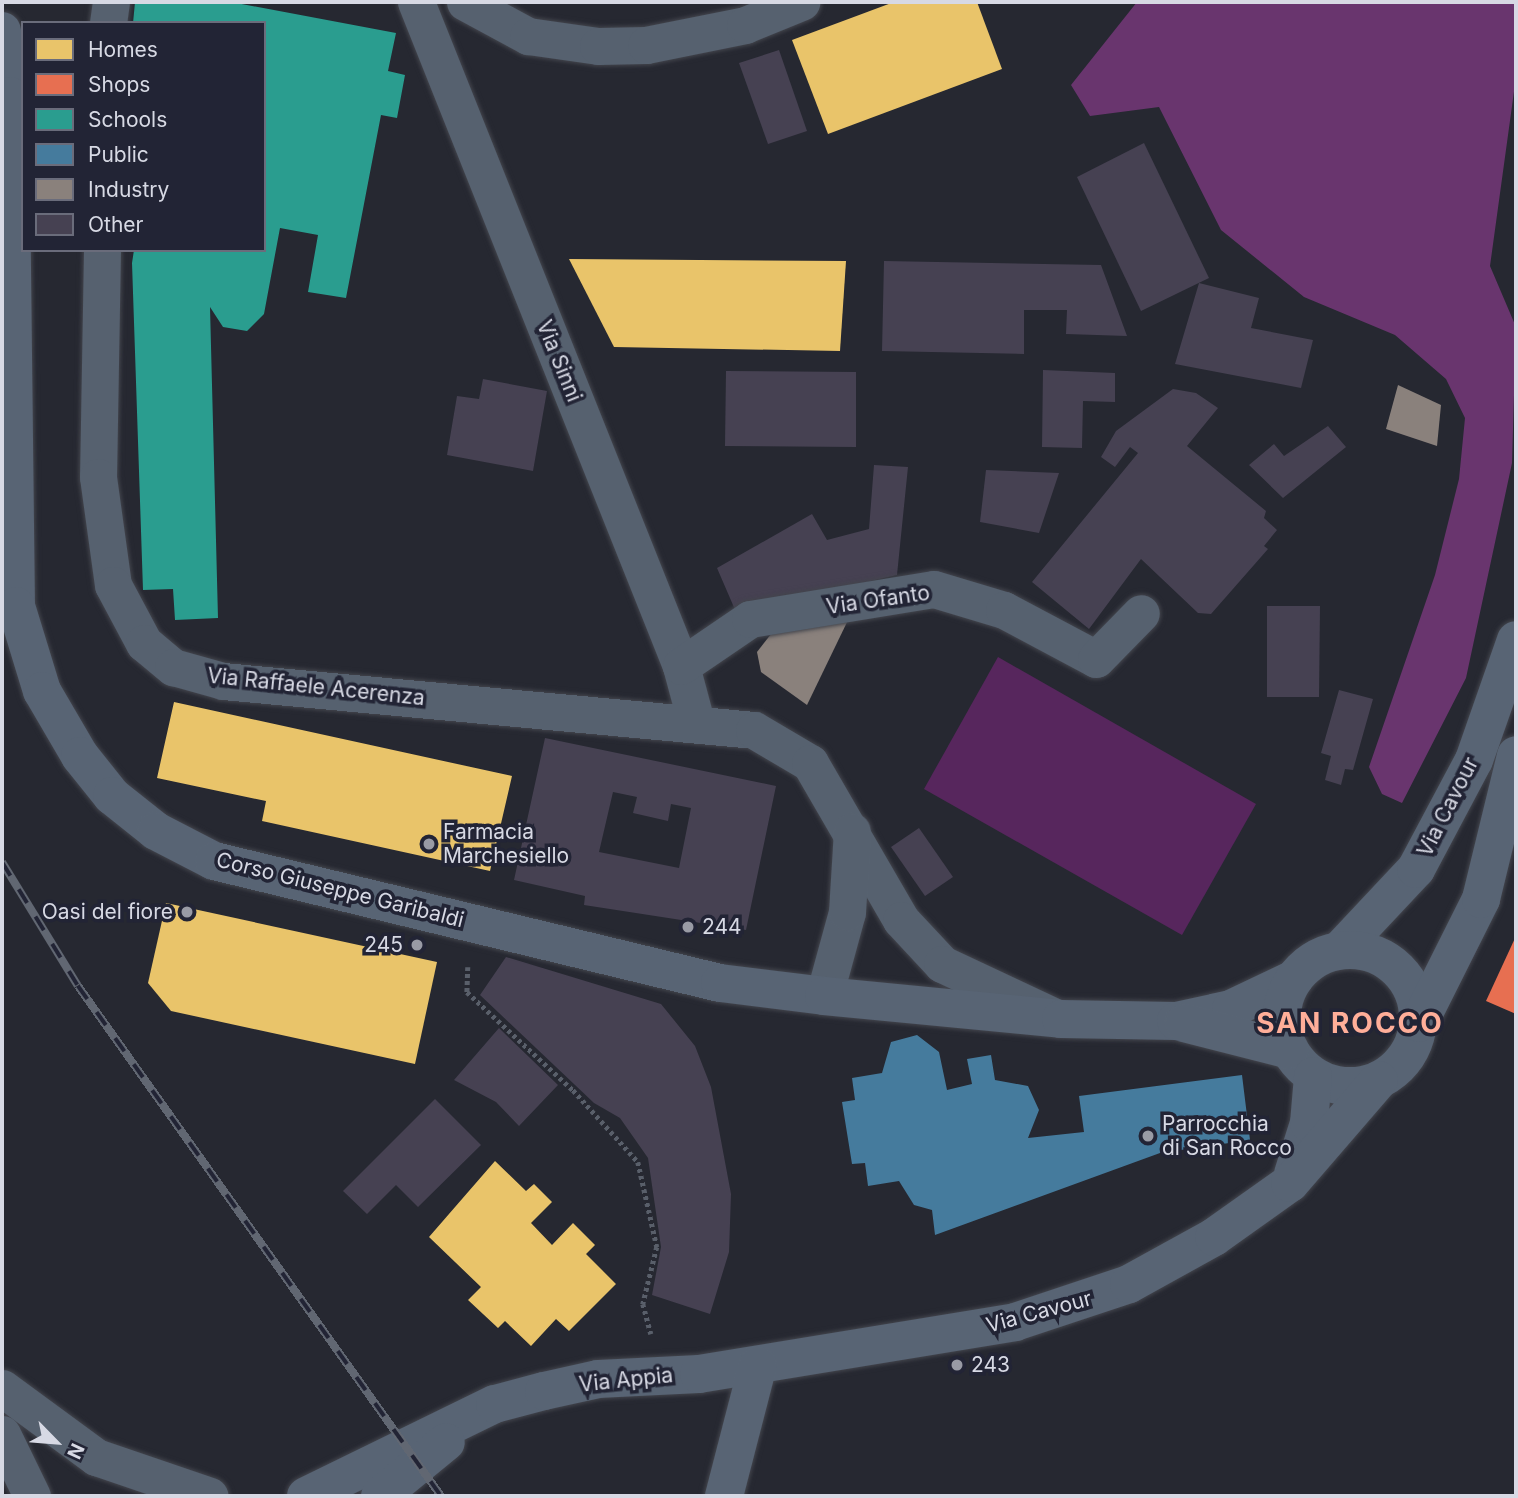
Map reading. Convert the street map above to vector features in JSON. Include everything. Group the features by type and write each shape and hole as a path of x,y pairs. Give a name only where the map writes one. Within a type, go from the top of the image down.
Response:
{"main road":[{"name":"Corso Giuseppe Garibaldi","path":"2,31 10,96 16,606 42,691 113,796 156,831 214,861 720,983 1061,1019"},
{"name":"Via Cavour","path":"1061,1019 1175,1021 1231,1009 1294,979 1314,960 1340,950 1416,869 1474,760 1516,640"},
{"name":"Via Cavour","path":"758,1365 1014,1322 1072,1306 1171,1263 1290,1183 1379,1080 1399,1067 1481,899 1516,755"},
{"path":"1340,950 1371,953 1397,968 1414,993 1419,1023"},
{"path":"1290,1183 1309,1123 1301,1063 1283,1001 1294,979"},
{"name":"Via Cavour","path":"1175,1021 1301,1063 1346,1087 1379,1080"},
{"path":"724,1496 758,1365"},
{"name":"Via Appia","path":"306,1496 495,1404 598,1379 758,1365"},
{"name":"Via Appia","path":"380,1496 495,1404"}],"street":[{"path":"108,21 111,2"},
{"name":"Via Sinni","path":"416,2 681,666 696,722"},
{"path":"465,2 528,36 598,46 646,45 745,25 801,2"},
{"name":"Via Raffaele Acerenza","path":"102,252 98,477 113,585 144,643 173,667 223,681 696,722 754,730 810,763 852,831 901,920 942,964 1061,1019"},
{"name":"Via Ofanto","path":"681,666 750,620 934,589 1004,610 1096,659 1141,613"},
{"path":"824,996 847,912 852,831"},
{"path":"2,1388 96,1457 210,1496"},
{"path":"2,1434 32,1496"}],"path":[{"path":"471,921 467,992 573,1090 638,1162 657,1247 643,1304 663,1374"}],"shaded area":[{"path":"1137,2 1516,2 1516,77 1490,266 1516,327 1512,463 1466,678 1402,803 1382,794 1369,767 1435,575 1459,479 1465,418 1446,379 1395,335 1304,297 1221,230 1159,107 1090,116 1071,85"},
{"path":"998,657 1256,804 1182,935 924,789"}],"building: Homes":[{"path":"894,2 977,2 1002,69 828,134 792,40"},
{"path":"569,259 846,261 840,351 614,347"},
{"path":"174,702 512,776 490,871 262,821 266,801 157,778"},
{"path":"166,903 437,962 415,1064 171,1011 148,983"},
{"path":"495,1161 526,1191 534,1184 552,1202 531,1223 552,1245 573,1223 595,1245 586,1254 616,1284 569,1331 556,1319 531,1346 505,1321 498,1328 468,1300 481,1287 429,1237"}],"building: Shops":[{"path":"1516,936 1516,1014 1486,1001"}],"building: Schools":[{"path":"135,2 231,2 396,33 388,71 405,75 397,118 381,115 346,298 308,292 318,235 280,228 264,314 247,331 223,327 210,307 218,618 175,620 173,589 143,590 132,263 134,252 266,252 266,21 133,21"}],"building: Public":[{"name":"Parrocchia di San Rocco","path":"917,1035 939,1052 947,1090 972,1084 967,1059 991,1055 995,1080 1028,1086 1039,1110 1028,1138 1084,1132 1079,1096 1242,1075 1250,1140 1160,1153 935,1235 932,1210 914,1205 899,1181 868,1186 865,1163 852,1164 842,1102 855,1100 852,1078 882,1073 891,1042"}],"building: Industry":[{"path":"1398,385 1441,405 1437,446 1386,429"},
{"path":"850,616 807,705 761,672 757,652 775,629"}],"building: Other":[{"path":"779,50 807,131 768,144 739,63"},
{"path":"1144,143 1209,278 1141,311 1077,177"},
{"path":"884,261 1101,265 1127,336 1066,334 1067,310 1024,310 1024,354 882,351"},
{"path":"1199,283 1259,298 1251,328 1313,340 1301,388 1175,364"},
{"path":"1043,370 1115,373 1115,402 1083,401 1082,448 1042,447"},
{"path":"726,371 856,372 856,447 725,446"},
{"path":"483,379 547,391 533,471 447,455 457,396 479,399"},
{"path":"1173,389 1196,393 1218,408 1187,446 1266,511 1264,518 1277,530 1264,546 1268,549 1211,614 1198,613 1141,559 1089,629 1032,582 1138,453 1130,447 1115,467 1101,457 1116,431"},
{"path":"1328,426 1346,447 1283,498 1249,465 1274,444 1284,456"},
{"path":"874,465 908,467 897,575 736,612 717,568 812,514 827,540 869,529"},
{"path":"986,470 1059,473 1039,533 980,522"},
{"path":"1267,606 1320,606 1319,697 1267,697"},
{"path":"1339,690 1373,699 1353,770 1345,769 1341,785 1325,780 1331,756 1321,753"},
{"path":"545,738 776,786 746,930 584,905 585,896 514,880","holes":["613,792 637,797 633,813 668,821 671,804 691,808 679,868 599,852"]},
{"path":"919,828 953,877 925,896 891,847"},
{"path":"506,957 661,1004 695,1046 711,1087 731,1194 729,1252 710,1314 652,1295 661,1247 648,1158 620,1118 594,1103 480,995"},
{"path":"499,1028 558,1085 519,1126 496,1102 454,1080"},
{"path":"435,1099 481,1145 418,1207 396,1185 367,1214 343,1191"}],"railway":[{"path":"2,862 78,986 441,1496"}],"place":[{"name":"Farmacia Marchesiello","path":"429,844"},
{"name":"Oasi del fiore","path":"187,912"},
{"name":"244","path":"688,927"},
{"name":"245","path":"417,945"},
{"name":"Parrocchia di San Rocco","path":"1148,1136"},
{"name":"243","path":"957,1365"}],"district":[{"name":"SAN ROCCO","path":"1350,1023"}]}
